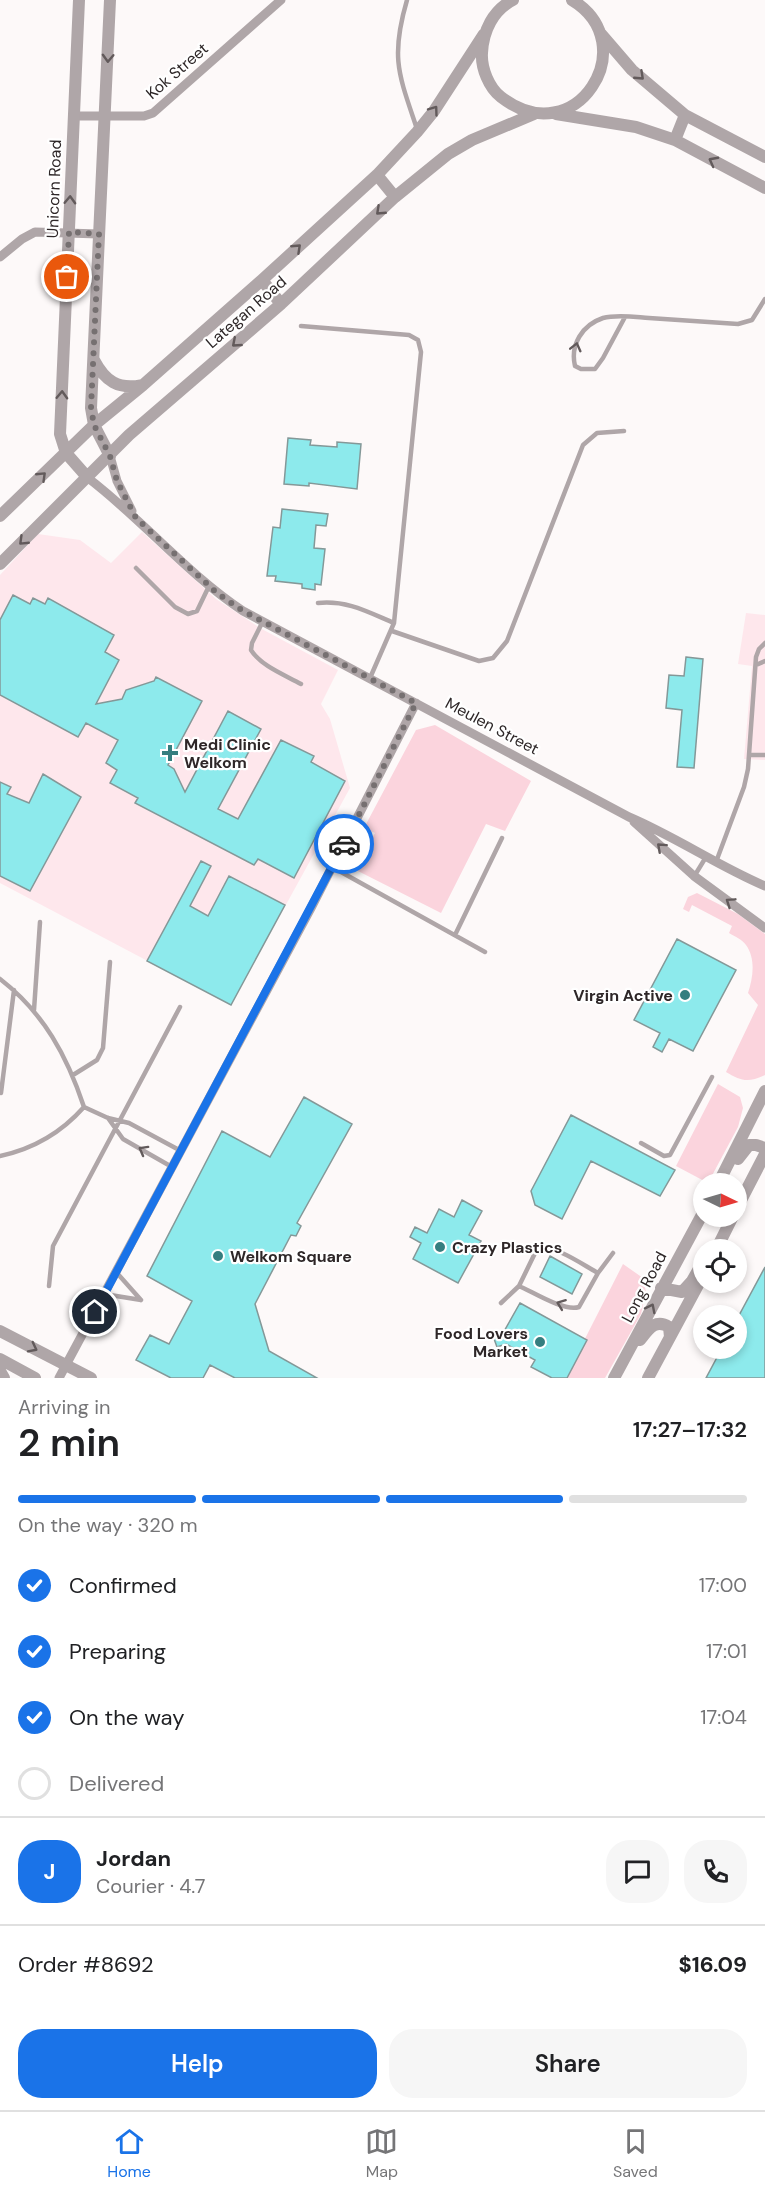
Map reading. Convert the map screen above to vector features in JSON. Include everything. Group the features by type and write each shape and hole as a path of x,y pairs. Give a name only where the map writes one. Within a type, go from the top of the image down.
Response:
{"street":[{"name":"Unicorn Road","path":"66,453 60,434 79,0"},
{"path":"110,0 91,408 94,425 110,456"},
{"name":"Kok Street","path":"74,116 144,116 153,112 281,0"},
{"path":"492,18 497,0"},
{"path":"492,18 506,3 513,0"},
{"path":"578,2 590,14 600,33 632,70 685,115 765,157"},
{"name":"Lategan Road","path":"0,516 94,425 262,280 377,175 417,132 447,92 492,18"},
{"path":"553,113 572,106 589,93 600,75 604,54 600,33"},
{"path":"484,34 481,55 486,76 497,94 514,107 534,114 553,113 636,127 675,140 765,188"},
{"name":"Lategan Road","path":"0,564 129,435 281,304 395,197 448,154 472,140 534,114"},
{"path":"675,140 685,115"},
{"path":"377,175 395,197"},
{"path":"0,257 34,232 99,234"},
{"path":"262,280 281,304"},
{"path":"94,359 102,374 116,385 133,387 143,385"},
{"path":"66,453 88,478"},
{"name":"Meulen Street","path":"110,456 117,481 136,518"},
{"name":"Meulen Street","path":"88,478 136,518 223,598 629,817 677,839 706,857 765,886"},
{"path":"59,1378 332,867 416,703"},
{"name":"Meulen Street","path":"629,817 694,876 765,928"},
{"path":"724,1173 763,1100"},
{"path":"730,1173 745,1148 753,1144 765,1148"},
{"path":"747,1189 765,1154"},
{"name":"Long Road","path":"614,1378 695,1227"},
{"path":"722,1239 728,1227"},
{"path":"720,1239 726,1232"},
{"path":"661,1288 682,1292 693,1279"},
{"path":"648,1378 694,1293"},
{"path":"622,1362 650,1328 657,1323 663,1323 669,1327 670,1337"},
{"path":"0,1331 91,1378"},
{"path":"0,1359 35,1378"},
{"path":"0,1371 4,1378"}],"lane":[{"path":"407,0 397,42 398,61 404,95 417,132"},
{"path":"625,317 603,358 594,369 581,369 575,366 573,348 577,338 587,327 604,318 625,317 738,324 752,320 765,299"},
{"path":"302,326 409,335 418,340 421,352 394,623 370,678"},
{"path":"392,631 479,661 493,658 507,641 583,446 597,433 624,431"},
{"path":"136,568 175,607 188,614 197,611 209,586"},
{"path":"318,603 342,603 394,623"},
{"path":"263,621 251,650 254,655 301,684"},
{"path":"716,862 744,787 750,755 756,665 759,650 765,643"},
{"path":"756,665 765,661"},
{"path":"750,755 765,755"},
{"path":"454,935 502,838"},
{"path":"694,876 706,857"},
{"path":"332,867 485,952"},
{"path":"34,1010 40,922"},
{"path":"73,1075 97,1060 103,1048 110,962"},
{"path":"0,979 34,1010 55,1039 73,1075 84,1107 149,1132 181,1151"},
{"path":"1,1093 14,990"},
{"path":"49,1286 52,1246 116,1131 180,1007"},
{"path":"641,1143 664,1156 670,1155 712,1077"},
{"path":"0,1156 20,1152 38,1144 59,1131 84,1107"},
{"path":"108,1118 123,1139 172,1167"},
{"path":"501,1303 519,1286 537,1249 541,1247 552,1248 598,1273"},
{"path":"519,1286 566,1307 576,1309 613,1253"},
{"path":"104,1294 141,1300 117,1273"}],"shaded area":[{"name":"Medi Clinic Welkom","path":"142,532 216,599 260,628 338,670 321,704 330,719 350,788 231,1005 0,883 0,575 38,534 80,540 111,563"},
{"path":"746,613 765,615 765,760 744,759 752,666 738,664"},
{"path":"435,725 531,781 505,831 486,824 441,913 354,869 375,833 364,828 416,730"},
{"path":"697,893 738,914 765,934 765,1075 759,1078 745,1080 726,1072 758,1005 748,993 752,975 749,950 745,943 729,933 732,926 692,905 689,912 683,909 688,897"},
{"path":"718,1084 740,1097 743,1108 738,1127 713,1173 693,1173 693,1175 676,1166"},
{"path":"623,1264 643,1278 646,1292 641,1314 605,1378 565,1378"}],"building":[{"path":"288,438 311,440 310,445 337,447 337,442 361,444 357,489 309,483 309,486 284,484"},
{"path":"282,509 328,514 326,526 316,525 314,548 325,549 321,585 315,584 315,590 302,588 302,584 275,581 276,576 267,576 273,527 280,528"},
{"path":"13,595 30,604 33,598 45,604 48,598 114,635 105,652 119,660 96,704 122,699 126,690 154,681 156,677 202,701 168,765 174,769 185,792 228,711 261,729 218,809 238,819 281,740 314,756 311,762 345,781 294,878 258,859 254,865 135,803 138,798 110,783 117,770 106,763 118,740 86,723 78,737 0,695 0,620"},
{"path":"686,657 703,659 694,768 677,767 682,710 666,708 669,675 684,676"},
{"path":"43,774 81,797 30,891 0,876 0,782 11,787 7,794 29,803"},
{"path":"201,861 211,866 190,906 208,916 229,876 285,905 231,1005 147,961"},
{"name":"Virgin Active","path":"677,939 736,970 693,1051 669,1039 662,1052 653,1047 660,1033 634,1020"},
{"name":"Welkom Square","path":"304,1097 352,1124 297,1223 301,1226 296,1236 291,1235 255,1304 269,1351 317,1378 235,1378 210,1365 203,1378 171,1378 136,1360 150,1335 169,1344 192,1301 147,1276 222,1131 270,1157"},
{"path":"571,1115 675,1170 660,1196 591,1161 562,1219 535,1205 531,1191"},
{"path":"462,1200 482,1211 469,1235 481,1241 458,1283 413,1259 421,1243 410,1237 415,1227 427,1233 439,1209 454,1217"},
{"path":"550,1256 582,1274 572,1294 540,1277"},
{"path":"765,1267 765,1378 706,1378 716,1359 747,1359 747,1305 745,1305"},
{"name":"Food Lovers Market","path":"520,1303 587,1340 567,1378 552,1378 531,1367 535,1360 506,1344 497,1347 493,1336 503,1333"}],"way so far":[{"path":"67,277 69,232 99,234 91,408 94,425 110,456 124,498 136,518 223,598 243,611 416,703 344,844"}],"place":[{"name":"Medi Clinic Welkom","path":"170,753"},
{"name":"Virgin Active","path":"685,995"},
{"name":"Crazy Plastics","path":"440,1247"},
{"name":"Welkom Square","path":"218,1256"},
{"name":"Food Lovers Market","path":"540,1342"}],"route":[{"path":"95,1312 344,844"}]}
